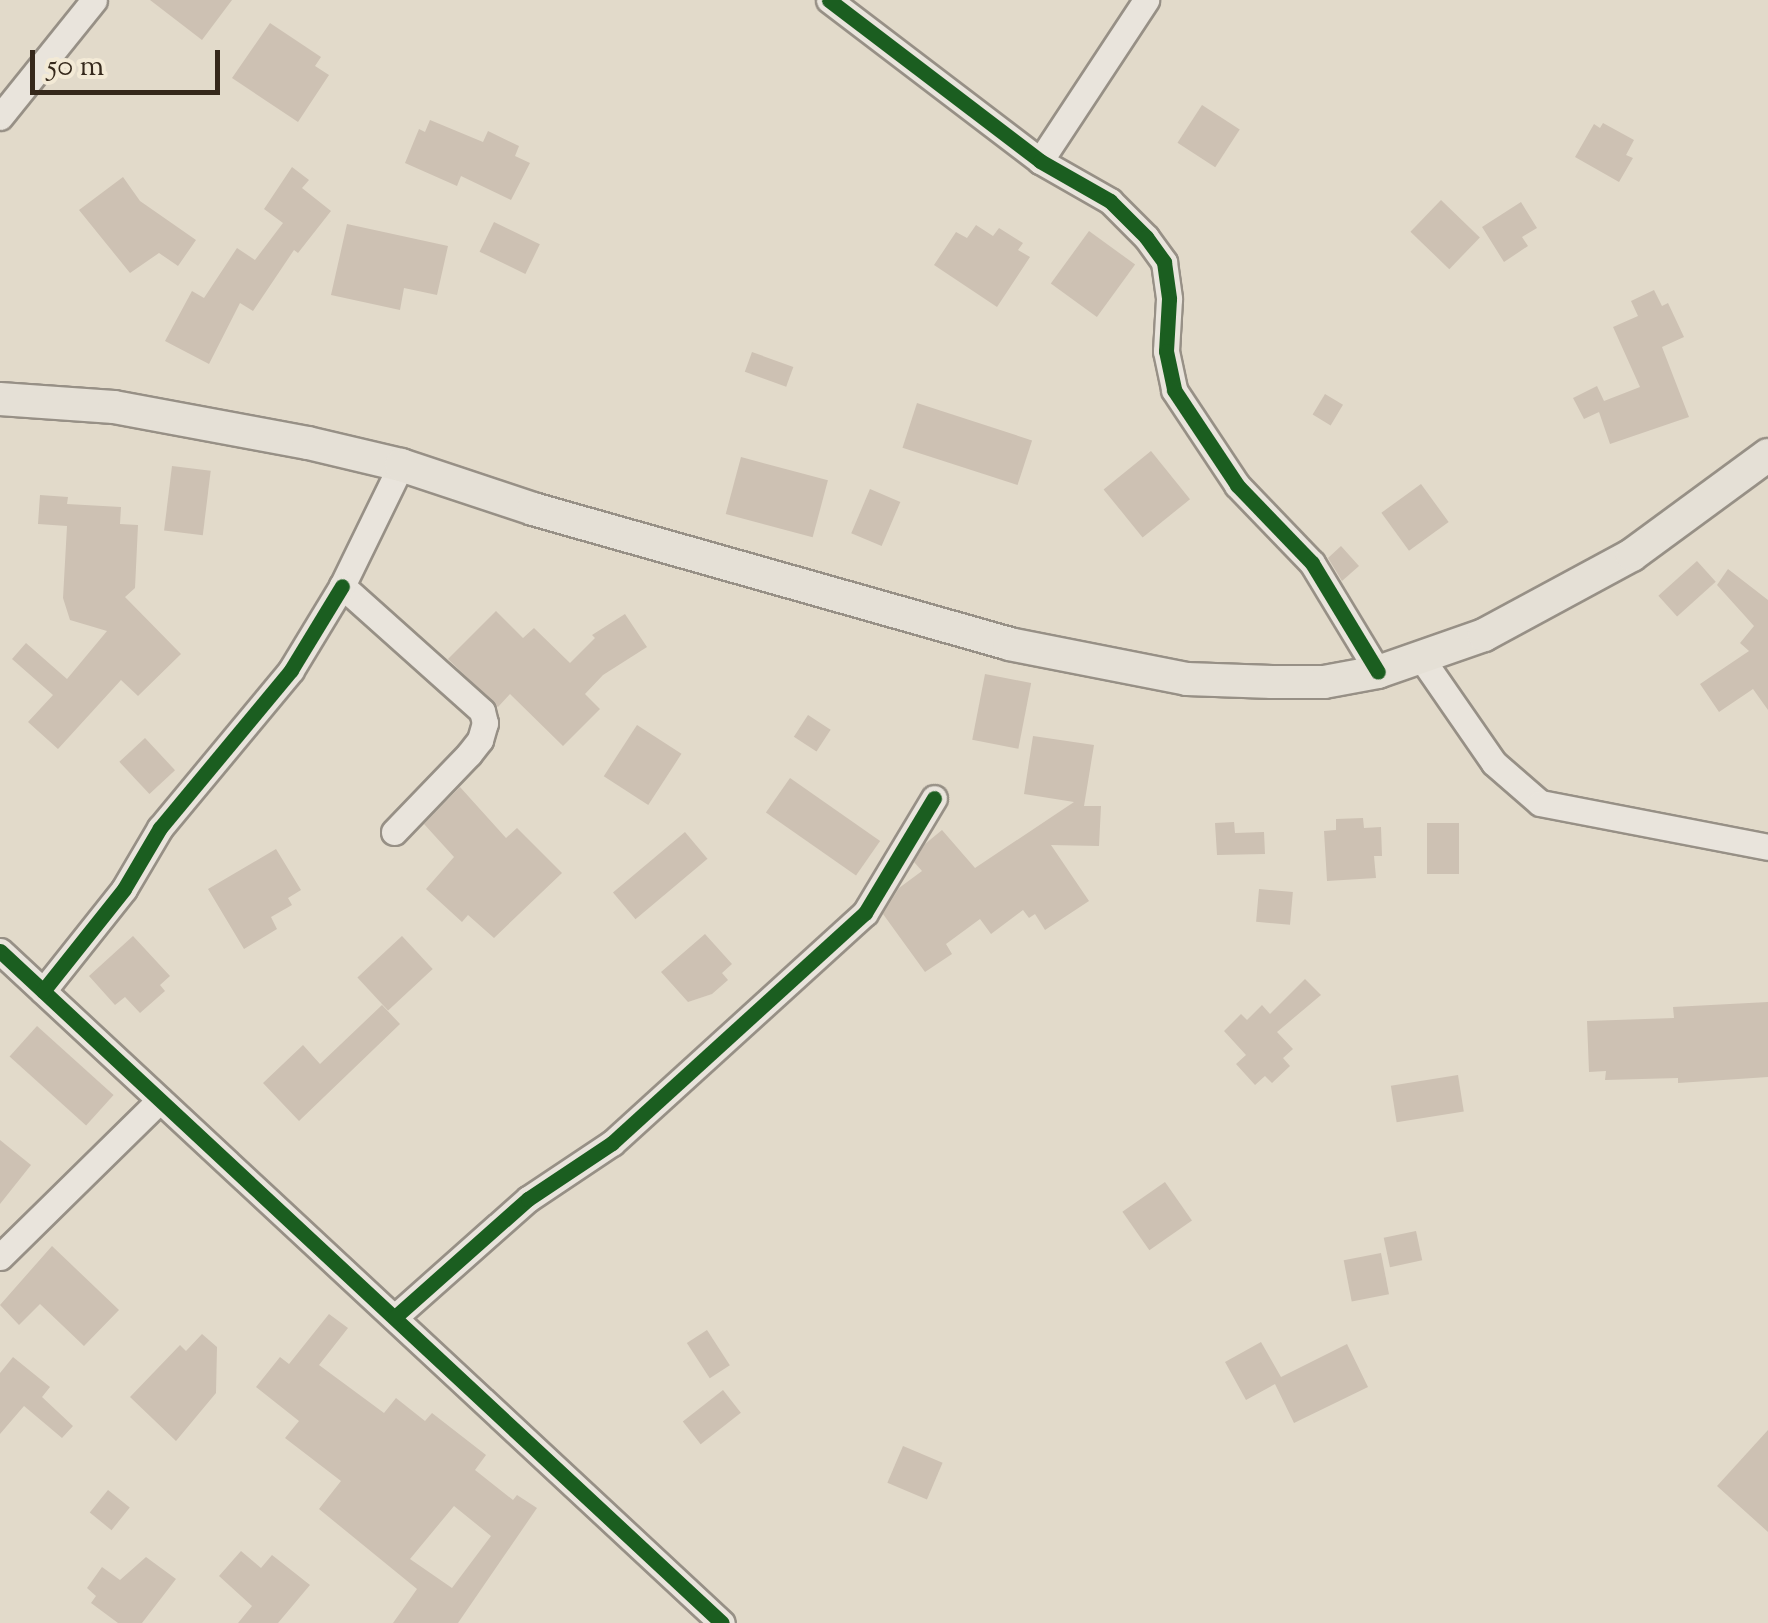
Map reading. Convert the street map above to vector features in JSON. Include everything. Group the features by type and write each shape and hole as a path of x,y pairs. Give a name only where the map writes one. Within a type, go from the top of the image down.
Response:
{"main road":[{"path":"0,400 114,406 402,465 533,509 1009,644 1187,679 1324,682 1378,672 1422,658 1484,634 1632,555 1768,456"}],"street":[{"path":"1,107 94,0"},
{"path":"829,0 1040,161 1110,201 1164,262 1169,300 1166,351 1174,390 1238,485 1312,564 1378,672"},
{"path":"1040,161 1146,0"},
{"path":"43,991 124,889 183,799 290,670 342,586 402,465"},
{"path":"342,586 482,711 485,723 480,740 469,754 394,832"},
{"path":"1422,658 1494,763 1540,803 1768,847"},
{"path":"395,1317 528,1199 612,1143 864,913 934,798"},
{"path":"0,952 722,1623"},
{"path":"0,1258 160,1100"}],"building":[{"path":"150,0 232,0 202,40"},
{"path":"270,23 321,57 315,66 329,75 298,122 232,78"},
{"path":"1202,105 1240,130 1215,167 1177,143"},
{"path":"430,120 483,142 488,131 519,146 515,156 530,163 511,200 461,176 457,186 405,163 419,129 425,132"},
{"path":"1603,123 1634,140 1626,155 1633,158 1619,182 1575,157 1594,124 1600,128"},
{"path":"292,167 309,180 302,188 331,211 298,253 294,250 253,311 240,303 209,364 165,341 192,291 204,298 237,248 255,260 283,223 264,209"},
{"path":"123,177 140,201 196,240 178,266 159,253 130,273 79,210"},
{"path":"1441,200 1480,238 1449,269 1410,232"},
{"path":"1521,202 1537,228 1522,237 1528,246 1504,262 1482,227"},
{"path":"494,222 540,244 525,274 480,252"},
{"path":"347,224 448,246 437,295 404,288 400,310 331,295"},
{"path":"976,225 993,236 999,228 1023,243 1018,250 1030,257 997,307 934,265 956,232 967,238"},
{"path":"1089,231 1135,265 1097,317 1051,284"},
{"path":"1654,290 1662,306 1668,303 1684,337 1662,347 1689,417 1610,444 1599,412 1584,419 1573,398 1597,386 1604,401 1640,387 1613,327 1638,316 1631,301"},
{"path":"752,352 793,367 786,387 745,372"},
{"path":"1325,394 1343,405 1331,425 1313,415"},
{"path":"917,403 1032,440 1018,485 902,448"},
{"path":"1151,451 1190,499 1143,538 1104,489"},
{"path":"741,457 828,480 813,537 726,514"},
{"path":"172,466 211,471 203,535 164,531"},
{"path":"1421,484 1449,522 1409,551 1381,513"},
{"path":"870,489 900,502 882,546 851,533"},
{"path":"40,495 68,497 67,504 121,507 120,524 138,525 135,588 125,597 181,654 138,696 121,680 58,749 28,722 53,695 12,659 26,643 67,679 107,631 70,620 63,598 67,526 38,524"},
{"path":"1341,546 1359,566 1342,581 1328,558"},
{"path":"1697,561 1716,582 1677,617 1658,596"},
{"path":"1728,569 1768,600 1768,710 1753,689 1719,712 1700,684 1749,651 1740,643 1754,626 1717,585"},
{"path":"496,611 523,638 534,628 570,663 595,638 592,635 625,614 647,647 603,675 585,694 600,709 563,746 510,694 498,707 448,659"},
{"path":"985,674 1031,683 1018,749 972,740"},
{"path":"808,715 831,730 816,752 794,737"},
{"path":"637,725 681,754 648,805 604,776"},
{"path":"1033,736 1094,745 1084,806 1101,806 1099,846 1051,845 1089,901 1045,930 1035,914 1029,918 1023,910 991,934 980,919 946,944 952,954 925,972 883,914 899,888 922,871 914,862 925,844 942,830 975,868 1074,802 1024,794"},
{"path":"145,738 175,770 149,794 119,762"},
{"path":"790,778 880,841 856,875 766,812"},
{"path":"460,787 506,838 517,828 562,873 494,938 468,915 462,922 426,889 454,857 424,824"},
{"path":"1363,818 1364,828 1381,827 1382,856 1374,856 1376,878 1327,881 1324,831 1336,830 1336,819"},
{"path":"1234,822 1235,833 1264,832 1265,854 1217,855 1215,823"},
{"path":"1427,823 1459,823 1459,874 1427,874"},
{"path":"685,832 707,859 635,919 613,892"},
{"path":"276,849 301,890 288,898 292,905 271,917 277,929 244,949 208,889"},
{"path":"1259,889 1293,892 1290,925 1256,922"},
{"path":"705,934 732,964 722,973 728,980 712,994 688,1002 661,972"},
{"path":"133,936 170,976 160,985 165,991 140,1013 125,997 115,1005 89,976"},
{"path":"402,936 433,969 388,1011 357,978"},
{"path":"1305,979 1321,995 1277,1032 1293,1049 1283,1058 1290,1066 1272,1083 1265,1076 1255,1085 1236,1064 1246,1055 1224,1031 1241,1014 1247,1020 1262,1005 1270,1014"},
{"path":"1768,1002 1768,1077 1678,1083 1678,1078 1605,1080 1606,1071 1589,1072 1587,1021 1674,1018 1673,1007"},
{"path":"382,1005 400,1024 299,1121 263,1083 303,1045 320,1064"},
{"path":"37,1026 114,1095 86,1125 10,1056"},
{"path":"1458,1075 1464,1112 1397,1122 1391,1086"},
{"path":"0,1140 31,1165 0,1204"},
{"path":"1165,1182 1192,1221 1149,1250 1122,1212"},
{"path":"1416,1231 1422,1260 1390,1267 1384,1238"},
{"path":"52,1246 119,1310 84,1346 40,1304 19,1325 0,1305"},
{"path":"1381,1253 1389,1294 1352,1301 1344,1260"},
{"path":"329,1314 348,1328 319,1365 384,1413 396,1398 425,1421 432,1413 486,1455 475,1470 513,1500 517,1495 537,1508 458,1623 393,1623 417,1589 319,1509 341,1481 285,1438 299,1421 256,1387 280,1357 289,1364","holes":["454,1506 491,1536 452,1588 410,1559"]},
{"path":"707,1330 730,1365 710,1378 687,1343"},
{"path":"202,1334 217,1347 216,1393 176,1441 130,1397 180,1345 186,1351"},
{"path":"1261,1342 1281,1377 1347,1344 1368,1387 1294,1423 1275,1384 1246,1400 1225,1362"},
{"path":"13,1357 50,1387 42,1397 73,1426 62,1438 24,1406 0,1434 0,1373"},
{"path":"723,1390 741,1413 701,1444 683,1421"},
{"path":"1768,1430 1768,1532 1717,1486"},
{"path":"903,1446 943,1463 927,1500 887,1483"},
{"path":"108,1490 130,1508 112,1530 90,1513"},
{"path":"241,1551 261,1568 272,1555 310,1585 278,1623 238,1623 252,1606 219,1576"},
{"path":"146,1557 176,1579 142,1623 118,1623 91,1603 96,1596 87,1588 102,1567 120,1580"}],"cycle path":[{"path":"829,0 1040,161 1110,201 1146,237 1164,262 1169,299 1166,351 1174,390 1237,485 1312,563 1378,672"},
{"path":"43,991 124,889 160,828 291,670 342,586"},
{"path":"395,1317 528,1199 612,1143 865,913 934,798"},
{"path":"0,951 722,1623"}]}
